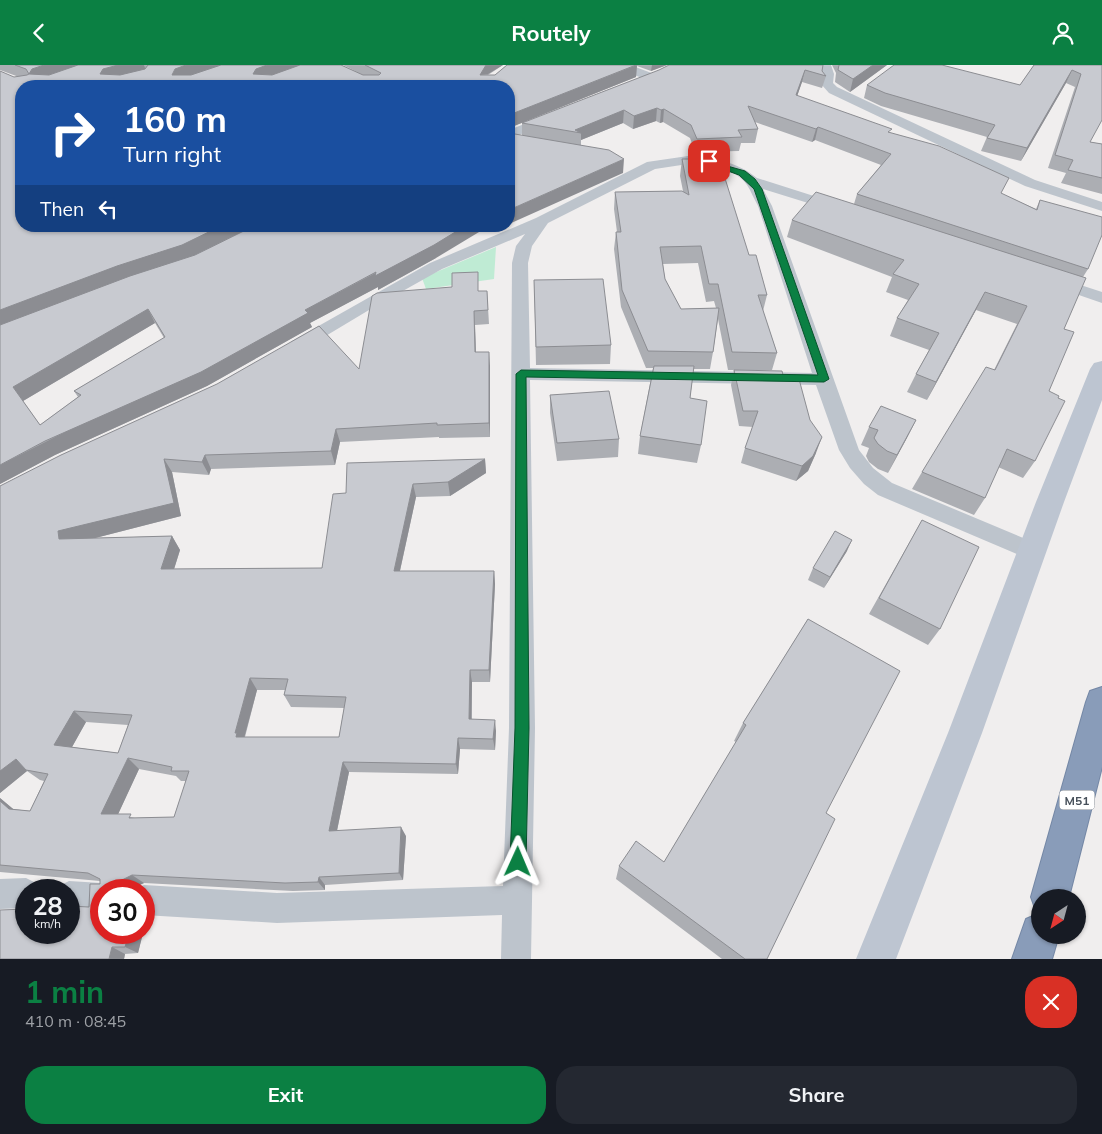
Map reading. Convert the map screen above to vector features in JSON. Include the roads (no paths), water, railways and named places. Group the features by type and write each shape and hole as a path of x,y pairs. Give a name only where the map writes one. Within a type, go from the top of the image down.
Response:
{"highway":[{"name":"M51","path":"1052,889 1102,703"},
{"path":"1032,959 1037,944"}],"main road":[{"path":"876,959 965,733 1102,369"}],"street":[{"path":"619,65 658,76 637,84"},
{"path":"825,65 829,87 1030,183 1100,207"},
{"path":"852,98 864,89"},
{"path":"515,133 560,114"},
{"path":"515,141 526,144"},
{"path":"632,162 652,165 688,160 709,161 736,170 752,181 854,214"},
{"path":"515,232 652,165"},
{"path":"752,181 765,206 845,442 854,461 866,475 885,489 1032,551"},
{"path":"1023,199 1030,183"},
{"path":"516,959 522,728 520,263 524,246 542,220"},
{"path":"282,354 436,266 514,232"},
{"path":"1039,276 1102,298"},
{"path":"521,374 824,379"},
{"path":"0,894 15,893"},
{"path":"155,901 277,908 517,900"}]}
